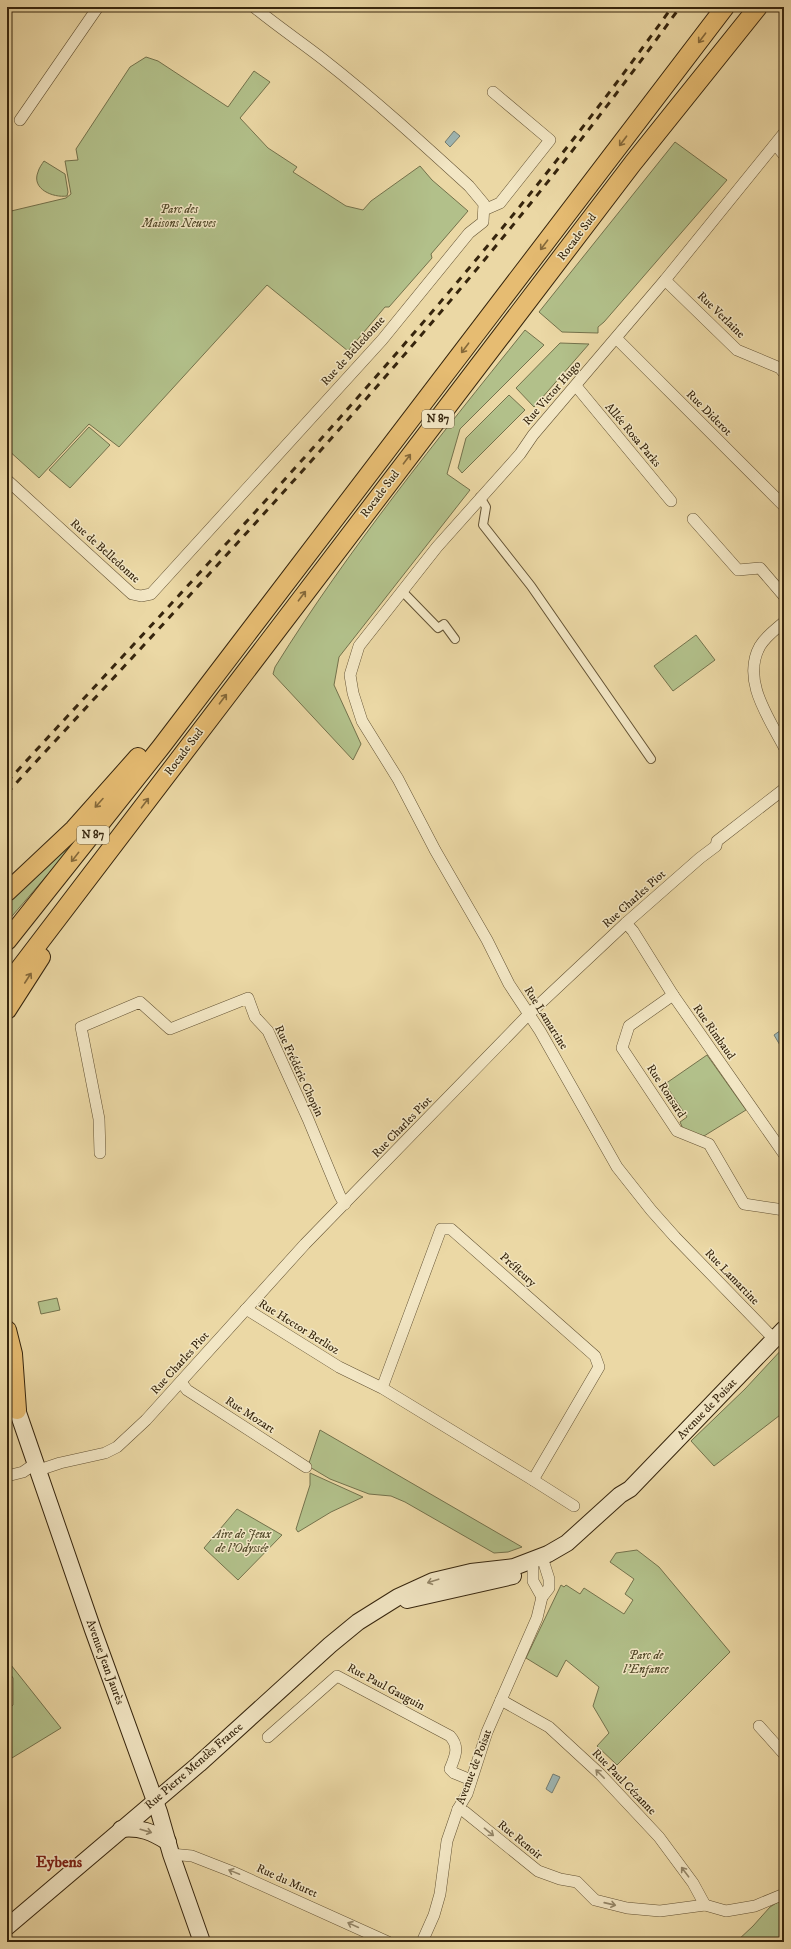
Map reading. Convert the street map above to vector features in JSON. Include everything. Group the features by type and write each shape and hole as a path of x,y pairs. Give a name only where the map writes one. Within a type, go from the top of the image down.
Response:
{"highway":[{"name":"Rocade Sud","path":"7,941 176,727 726,7"},
{"name":"Rocade Sud","path":"7,985 634,162 758,7"},
{"path":"7,892 92,810 146,748 176,727"},
{"path":"7,1010 121,834"},
{"path":"7,1330 13,1354 17,1410"}],"main road":[{"name":"Avenue de Poisat","path":"538,1563 567,1543 620,1495 630,1489 779,1334"},
{"name":"Avenue Jean Jaurès","path":"7,1382 38,1466 93,1630 154,1800 202,1942"},
{"name":"Rue Pierre Mendès France","path":"7,1927 154,1800 199,1764 330,1645 358,1622 398,1597 433,1581 471,1572 538,1563"},
{"path":"121,1829 134,1828 145,1830 170,1848"}],"street":[{"path":"20,120 98,7"},
{"path":"254,7 280,29 323,60 428,148 478,195 484,204 484,210 500,203 550,140 493,92"},
{"name":"Rue Victor Hugo","path":"350,675 359,646 437,547 480,497 520,454 665,280 776,145 784,133"},
{"path":"776,145 784,155"},
{"name":"Rue de Belledonne","path":"7,480 132,594 141,596 151,594 382,340 469,233 483,222 484,210"},
{"name":"Rue Verlaine","path":"665,280 737,350 780,368 784,373"},
{"name":"Rue Diderot","path":"616,338 784,506"},
{"name":"Allée Rosa Parks","path":"576,386 671,501"},
{"path":"480,497 486,507 483,525 531,586 650,759"},
{"path":"693,519 738,570 760,568 784,596"},
{"path":"402,591 438,628 444,624 455,639"},
{"path":"784,622 769,635 760,646 755,659 754,676 758,694 784,747"},
{"name":"Rue Lamartine","path":"350,675 362,721 398,779 435,850 487,940 509,984 540,1031 621,1173 675,1236 779,1334"},
{"name":"Rue Charles Piot","path":"7,1476 38,1466 60,1463 105,1453 117,1447 146,1420 305,1244 528,1014 626,923 700,858 716,846 717,841 784,789"},
{"name":"Rue Rimbaud","path":"626,923 633,931 673,995 784,1154"},
{"name":"Rue Ronsard","path":"673,995 629,1026 622,1048 677,1131 709,1144 744,1204 784,1210"},
{"name":"Rue Frédéric Chopin","path":"100,1153 99,1119 81,1027 140,1002 170,1029 248,998 255,1017 268,1031 308,1119 340,1196 345,1204"},
{"name":"Préfleury","path":"382,1388 441,1229 451,1229 595,1356 599,1367 534,1480"},
{"name":"Rue Hector Berlioz","path":"246,1309 339,1366 382,1388"},
{"name":"Rue Mozart","path":"181,1382 187,1390 306,1467"},
{"path":"382,1388 534,1480 574,1506"},
{"path":"538,1563 533,1581 542,1597"},
{"name":"Avenue de Poisat","path":"422,1942 434,1916 439,1899 442,1866 447,1841 458,1809 467,1794 479,1753 537,1618 542,1597 549,1588 549,1579 538,1563"},
{"name":"Rue Paul Gauguin","path":"268,1737 337,1676 450,1736 454,1740 457,1752 450,1769 471,1780"},
{"name":"Rue Paul Cézanne","path":"501,1700 549,1727 600,1774 659,1837 693,1883 705,1905"},
{"path":"759,1726 784,1754"},
{"name":"Rue Renoir","path":"458,1809 465,1812 538,1871 560,1879 577,1882 595,1900 627,1908 660,1911 705,1905"},
{"name":"Rue du Muret","path":"170,1848 233,1872 388,1942"},
{"path":"705,1905 726,1910 755,1906 784,1894"}],"green space":[{"name":"Parc des Maisons Neuves","path":"146,57 158,61 228,107 254,71 270,82 240,118 268,148 297,167 293,172 346,206 363,210 371,201 420,166 432,180 468,211 431,254 432,258 389,307 385,307 348,351 267,285 119,447 89,424 39,478 7,449 7,212 66,198 71,194 65,161 78,160 76,149 130,67"},
{"path":"675,142 727,180 604,322 598,327 598,333 562,332 539,312"},
{"path":"44,161 65,174 68,192 67,196 50,194 40,188 37,178 39,169"},
{"path":"525,330 544,345 460,429 447,474 470,490 339,657 334,685 361,744 353,760 273,674 275,667 303,623 363,537"},
{"path":"560,343 589,344 534,407 516,388"},
{"path":"509,395 525,410 462,473 458,468 466,438"},
{"path":"89,427 110,445 70,488 49,470"},
{"path":"696,635 715,660 673,691 654,666"},
{"path":"97,817 7,922 7,899"},
{"path":"707,1055 746,1110 704,1136 684,1131 680,1122 687,1117 665,1084"},
{"path":"57,1298 60,1310 41,1314 38,1302"},
{"path":"784,1347 784,1412 714,1466 691,1441 745,1389"},
{"path":"320,1430 522,1547 508,1552 494,1553 405,1502 391,1496 369,1494 330,1479 308,1466"},
{"path":"310,1473 363,1497 331,1512 298,1532 296,1529 310,1485"},
{"name":"Aire de Jeux de l'Odyssée","path":"237,1509 282,1535 238,1580 204,1548"},
{"name":"Parc de l'Enfance","path":"637,1550 659,1567 730,1652 617,1765 597,1746 609,1733 593,1706 599,1687 566,1660 557,1677 526,1658 561,1585 564,1587 566,1585 580,1594 584,1588 624,1614 633,1600 625,1594 634,1579 610,1562 616,1553"},
{"path":"7,1660 61,1728 7,1761 7,1710 13,1705 13,1678 7,1669"},
{"path":"784,1898 784,1941 736,1942 770,1907"}],"water":[{"path":"454,131 460,136 450,147 445,142"},
{"path":"784,1028 784,1052 774,1035"},
{"path":"553,1774 560,1777 552,1793 546,1789"}],"railway":[{"path":"7,782 352,405 517,210 596,110 672,7"},
{"path":"7,793 270,507 440,312 523,213 603,111 680,7"}],"district":[{"name":"Eybens","path":"59,1862"}]}
